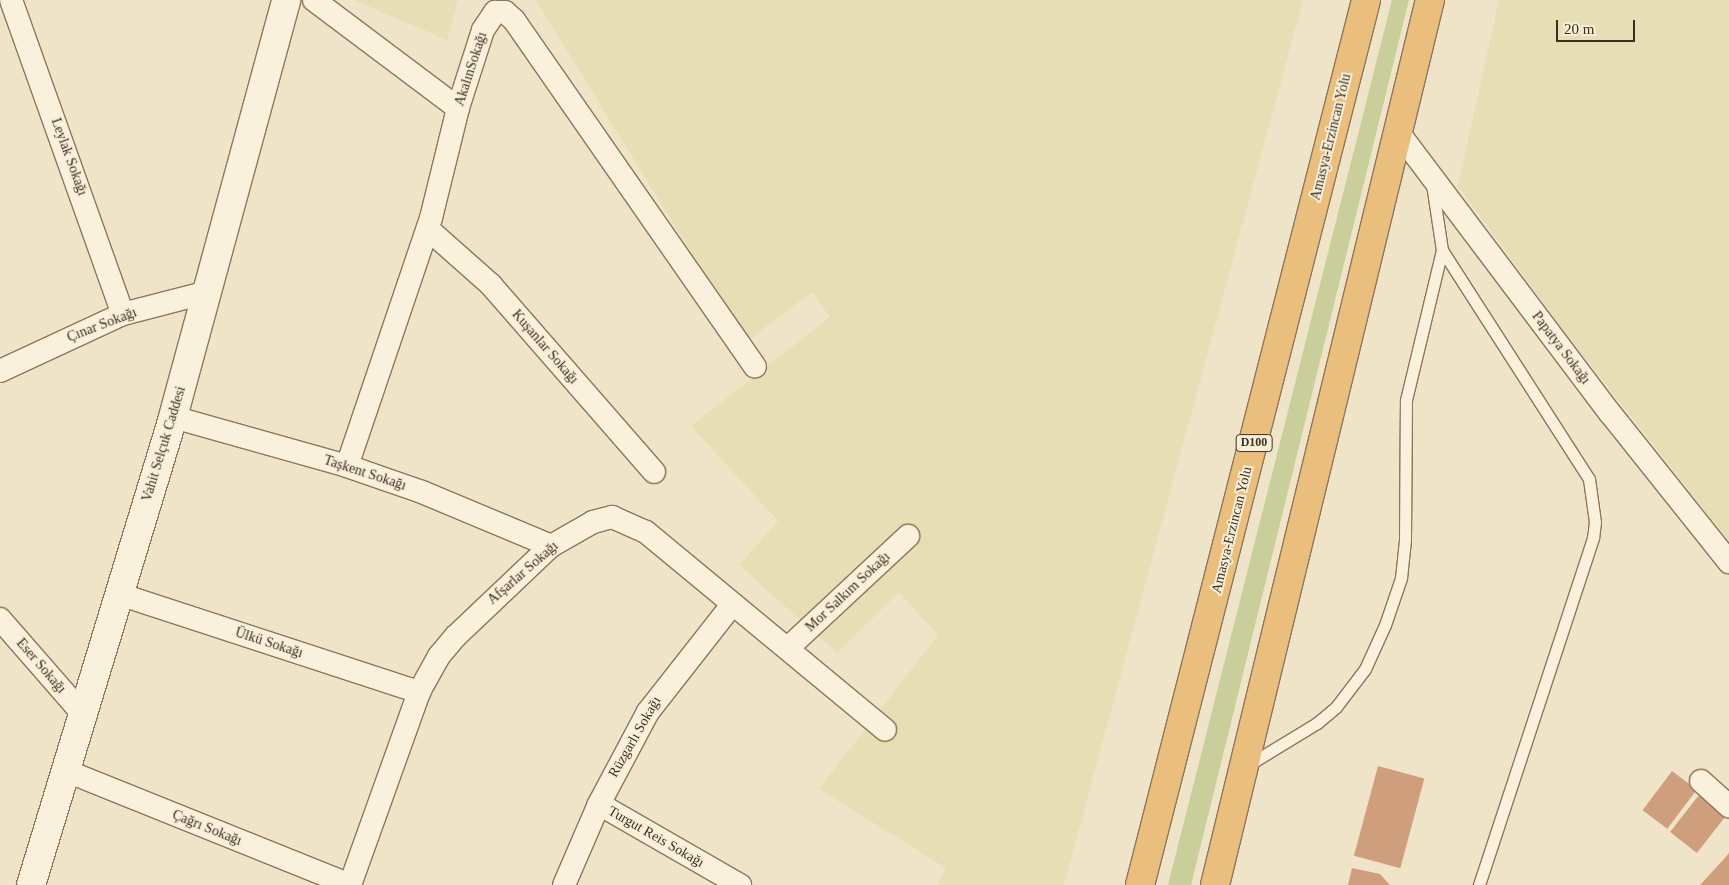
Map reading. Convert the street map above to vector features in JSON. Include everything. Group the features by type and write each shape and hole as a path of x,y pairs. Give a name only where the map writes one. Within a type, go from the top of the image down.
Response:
{"highway":[{"name":"Amasya-Erzincan Yolu","path":"1140,885 1366,0"},
{"path":"1215,885 1430,0"}],"street":[{"name":"Leylak Sokağı","path":"11,0 123,314"},
{"name":"Vahit Selçuk Caddesi","path":"31,885 64,770 173,417 286,0"},
{"path":"314,0 458,108"},
{"name":"AkalınSokağı","path":"347,466 428,229 458,108 487,20 495,12 505,12 630,184 755,367"},
{"name":"Papatya Sokağı","path":"1398,132 1610,413 1729,562"},
{"name":"Kuşanlar Sokağı","path":"428,229 491,285 654,472"},
{"name":"Çınar Sokağı","path":"0,371 123,314 208,292"},
{"name":"Taşkent Sokağı","path":"173,417 347,466 422,492 551,546"},
{"name":"Afşarlar Sokağı","path":"350,885 419,692 439,656 456,636 551,546 593,522 612,517 628,521 646,532 732,605 789,647 885,730"},
{"name":"Mor Salkım Sokağı","path":"789,647 908,536"},
{"name":"Ülkü Sokağı","path":"119,594 419,692"},
{"name":"Rüzgarlı Sokağı","path":"564,885 599,804 648,712 732,605"},
{"name":"Eser Sokağı","path":"0,619 82,713"},
{"name":"Çağrı Sokağı","path":"64,770 350,885"},
{"path":"1701,781 1729,806"},
{"name":"Turgut Reis Sokağı","path":"599,804 740,885"}],"lane":[{"path":"1242,768 1318,724 1336,707 1365,669 1385,625 1401,578 1405,539 1406,400 1442,250 1430,173"},
{"path":"1442,250 1588,480 1595,522 1593,538 1480,885"}],"shaded area":[{"path":"354,0 458,0 447,40"},
{"path":"536,0 1303,0 1064,885 938,885 946,868 819,789 938,635 899,592 837,653 739,565 778,521 691,426 830,317 812,292 746,342"},
{"path":"1499,0 1729,0 1729,541 1563,330 1458,186"}],"green space":[{"path":"1392,0 1409,0 1191,885 1168,885"}],"building":[{"path":"1378,766 1424,778 1400,868 1354,856"},
{"path":"1672,771 1697,790 1667,829 1643,810"},
{"path":"1699,795 1726,816 1697,853 1670,832"},
{"path":"1729,853 1729,885 1700,885 1723,860"},
{"path":"1352,868 1380,874 1390,885 1348,885"}]}
